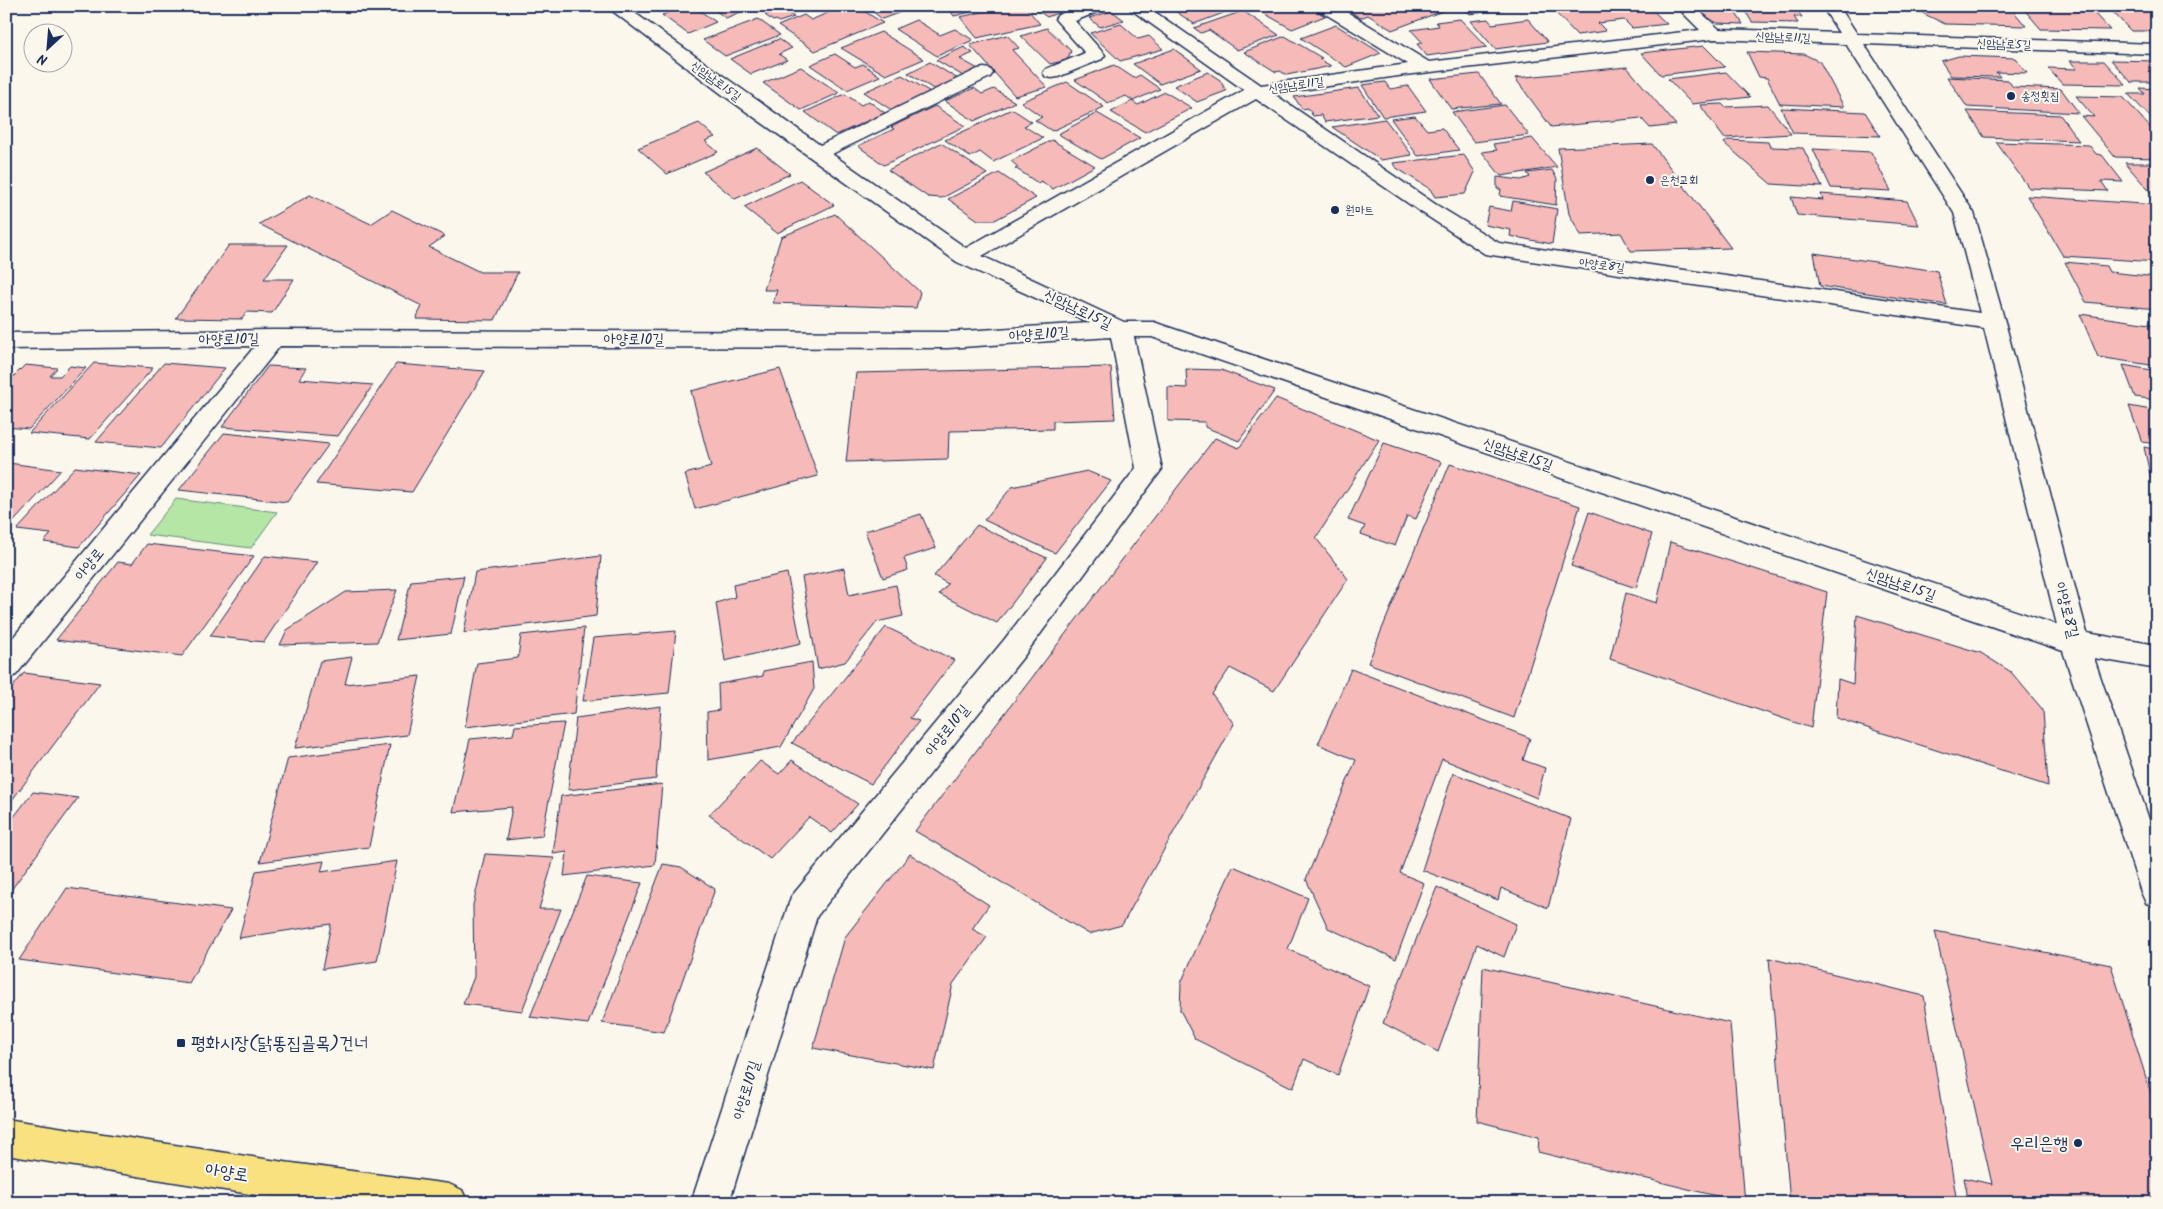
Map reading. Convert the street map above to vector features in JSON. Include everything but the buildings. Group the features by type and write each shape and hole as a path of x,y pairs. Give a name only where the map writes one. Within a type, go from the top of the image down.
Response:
{"main road":[{"name":"아양로","path":"6,1136 278,1192 449,1203"}],"street":[{"name":"신암남로15길","path":"614,6 965,257 1121,329 1154,330 2075,643 2157,657"},
{"path":"1052,73 1096,55 1064,19 1096,6"},
{"name":"신암남로11길","path":"1134,6 1256,91 1425,67 1714,34 1852,39"},
{"path":"1325,6 1425,67"},
{"path":"1684,6 1714,34"},
{"name":"아양로8길","path":"1830,6 1964,213 1994,322 2075,643 2157,892"},
{"name":"신암남로5길","path":"1852,39 2157,49"},
{"path":"819,153 984,73"},
{"path":"965,257 1256,91"},
{"name":"아양로8길","path":"1256,91 1493,249 1994,322"},
{"name":"아양로10길","path":"6,341 274,338 948,340 1121,329 1149,470 1014,648 803,908 710,1203"},
{"name":"아양로","path":"6,667 274,338"}],"green space":[{"path":"176,499 277,512 251,548 147,535"}],"place":[{"name":"송정횟집","path":"2011,96"},
{"name":"은천교회","path":"1650,180"},
{"name":"원마트","path":"1335,210"},
{"name":"평화시장(닭똥집골목)건너","path":"181,1043"},
{"name":"우리은행","path":"2078,1143"}]}
